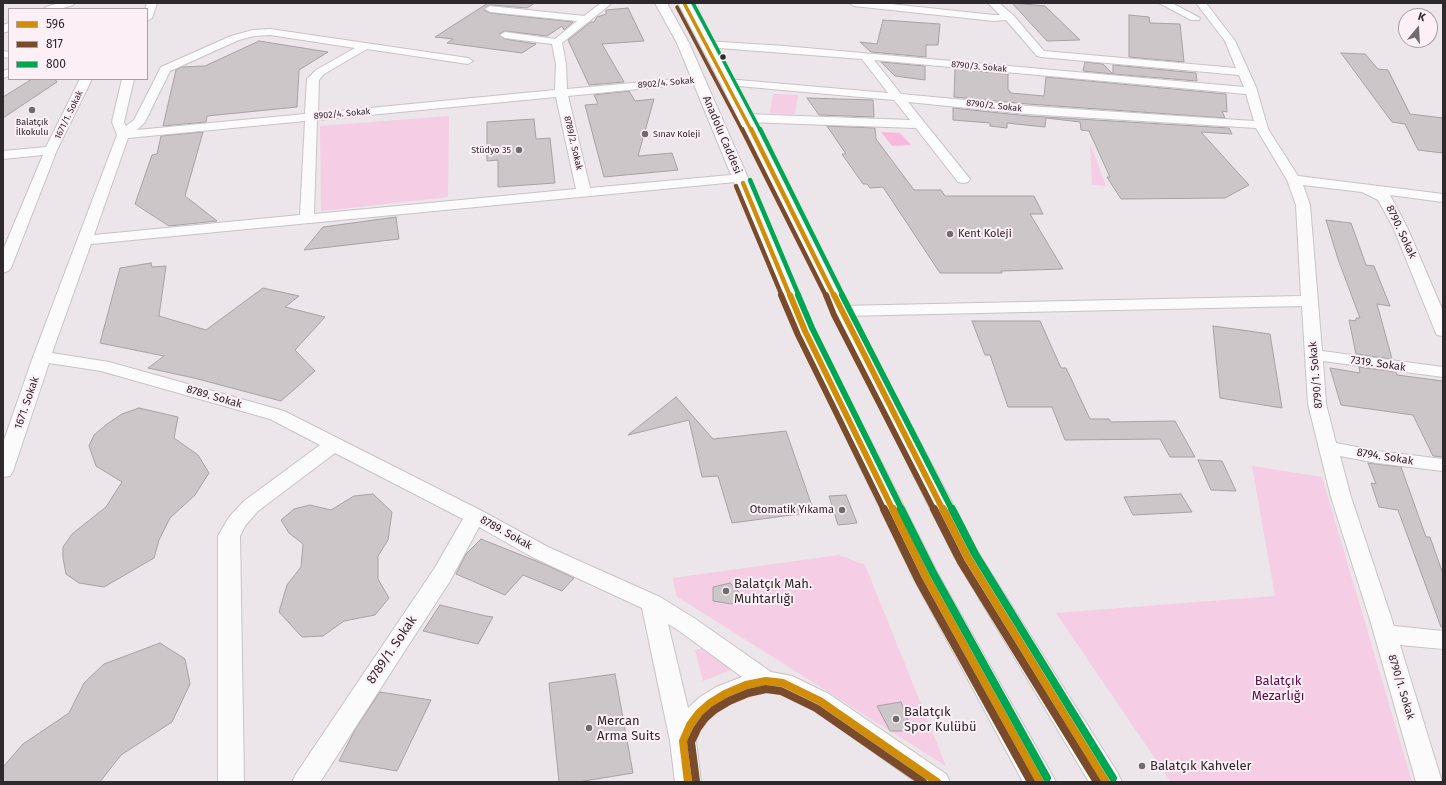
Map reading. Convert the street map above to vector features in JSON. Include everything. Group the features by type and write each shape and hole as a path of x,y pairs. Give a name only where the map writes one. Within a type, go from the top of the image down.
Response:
{"highway":[{"name":"Anadolu Caddesi","path":"661,3 684,43 805,331 923,570 1040,782"},
{"path":"684,3 727,82 830,286 841,311 968,558 1106,782"}],"street":[{"path":"52,8 70,3"},
{"path":"148,15 152,3"},
{"path":"549,3 505,35 557,42 607,3"},
{"path":"854,3 994,18 1009,17"},
{"path":"993,3 1009,17 1041,54 1243,72"},
{"path":"1164,3 1191,19 1214,20"},
{"name":"8790/1. Sokak","path":"1201,3 1230,41 1251,91 1261,125 1294,180 1303,205 1317,404 1341,497 1385,634 1429,782"},
{"path":"490,9 586,20"},
{"path":"128,80 118,122 123,135 139,122 165,69 234,38 253,33 270,32 468,61"},
{"path":"557,42 561,64 561,93"},
{"name":"8790/3. Sokak","path":"706,44 866,56 1251,91"},
{"path":"307,219 313,78 320,72 365,46"},
{"path":"866,56 963,179"},
{"name":"1671/1. Sokak","path":"51,150 86,80"},
{"name":"8902/4. Sokak","path":"123,135 699,80"},
{"name":"8790/2. Sokak","path":"727,82 1028,110 1261,125"},
{"name":"8789/2. Sokak","path":"561,93 584,193"},
{"path":"745,118 919,124"},
{"name":"1671. Sokak","path":"3,472 42,358 123,135"},
{"path":"3,154 51,150 3,268"},
{"path":"85,240 740,178"},
{"name":"8790. Sokak","path":"1294,180 1365,188 1384,197 1400,227 1443,331"},
{"path":"1365,188 1443,198"},
{"path":"841,311 1310,301"},
{"name":"7319. Sokak","path":"1314,355 1443,372"},
{"name":"8789. Sokak","path":"42,358 103,366 277,415 475,516 540,552 652,603 686,624 766,681 783,683 820,701 937,782"},
{"path":"231,782 230,536 236,522 251,506 334,444"},
{"name":"8794. Sokak","path":"1328,447 1377,457 1443,465"},
{"name":"8789/1. Sokak","path":"305,782 442,576 475,516"},
{"path":"652,603 683,741 688,782"},
{"path":"1385,634 1443,640"},
{"path":"683,741 690,725 699,713 709,704 725,694 746,685 766,681"}],"green space":[{"path":"773,94 798,95 795,114 770,113"},
{"path":"449,116 448,197 321,211 320,126"},
{"path":"1090,143 1106,186 1092,185"},
{"name":"Balatçık Mezarlığı","path":"1252,466 1322,477 1412,782 1171,782 1056,613 1275,596"},
{"path":"839,555 865,565 946,766 676,596 673,578"},
{"path":"705,647 733,669 703,681 695,650"}],"shaded area":[{"path":"881,132 900,133 911,145 892,146"}],"building":[{"path":"488,3 535,3 527,8 490,5 484,10 490,13 573,22 564,30 562,26 547,36 505,31 499,34 505,39 536,44 522,53 447,43 453,39 435,37"},
{"path":"1012,3 1045,6 1080,40 1047,41"},
{"path":"628,8 644,41 602,44 624,82 589,85 568,40 591,22 594,22 597,17 606,14 606,10"},
{"path":"1129,15 1149,17 1150,23 1180,24 1184,62 1129,57"},
{"path":"883,20 940,24 938,45 926,45 926,57 871,52 860,42 877,44"},
{"path":"259,41 328,52 299,70 297,107 207,116 206,122 163,126 176,70 182,67 205,66"},
{"path":"1341,53 1365,54 1378,69 1388,70 1410,114 1443,118 1443,153 1418,150 1405,124 1392,122"},
{"path":"881,62 925,66 925,80 895,76"},
{"path":"1085,62 1103,64 1113,74 1083,71"},
{"path":"1113,65 1196,73 1197,81 1113,74"},
{"path":"955,69 1008,74 1008,90 1010,93 1044,96 1046,77 1226,94 1227,112 1222,111 1225,118 1028,104 954,97"},
{"path":"30,80 56,80 57,82 3,118 3,97"},
{"path":"629,91 635,101 654,99 638,156 672,153 678,170 604,177 585,105 598,104 594,95"},
{"path":"807,98 873,100 874,117 819,115"},
{"path":"953,108 1028,116 1229,128 1232,134 1201,132 1249,185 1225,198 1121,199 1107,177 1110,177 1089,131 1081,130 1080,122 1046,118 1045,127 1007,123 1007,128 990,126 990,123 953,120"},
{"name":"Stüdyo 35","path":"534,119 536,139 550,138 555,183 498,187 498,160 487,161 487,122"},
{"path":"827,126 875,128 876,139 914,190 941,190 945,196 1034,196 1043,214 1030,214 1063,269 1001,271 1002,273 940,273 883,187 870,188 867,184 863,184 842,154 846,154"},
{"path":"203,132 185,196 217,221 169,226 135,204 152,155 157,154 161,136"},
{"path":"396,217 399,239 304,250 323,227"},
{"path":"1326,220 1351,223 1366,265 1374,266 1390,306 1377,304 1392,359 1356,354 1349,320 1356,321 1356,318 1360,318 1338,259"},
{"path":"151,263 152,267 166,266 159,316 206,330 263,288 299,296 285,307 325,317 295,350 315,371 281,401 194,378 148,368 164,356 100,343 120,268"},
{"path":"972,321 1040,321 1061,368 1066,368 1090,419 1109,419 1111,422 1175,421 1195,457 1170,457 1160,439 1065,440 1052,407 1008,407 990,355 985,355"},
{"path":"1213,326 1270,334 1282,408 1220,398"},
{"path":"1359,367 1396,372 1397,375 1443,381 1443,457 1433,456 1413,415 1341,405 1330,368 1360,373"},
{"path":"676,397 713,439 786,431 814,512 732,523 718,476 702,477 689,420 628,435"},
{"path":"139,408 178,417 174,438 198,455 209,473 195,495 170,518 159,540 154,558 104,587 79,583 66,574 63,558 63,547 72,534 106,507 122,482 96,466 89,446 94,435 107,424 122,414"},
{"path":"1198,460 1222,461 1236,491 1211,490"},
{"path":"1368,463 1401,467 1426,537 1430,537 1443,574 1443,627 1441,627 1398,510 1379,507 1371,483 1376,484"},
{"path":"373,494 392,512 388,540 378,556 378,579 389,598 375,615 344,621 323,636 302,637 279,612 287,585 301,567 303,544 289,533 281,520 294,509 310,505 331,510 354,496"},
{"path":"1181,494 1192,512 1133,515 1124,497"},
{"name":"Otomatik Yıkama","path":"846,495 857,523 838,525 829,496"},
{"path":"481,539 574,578 562,591 523,575 505,595 456,574 466,554"},
{"name":"Balatçık Mah. Muhtarlığı","path":"730,583 742,595 732,604 713,601 713,587"},
{"path":"440,605 493,617 478,644 423,631"},
{"path":"160,643 185,659 190,684 172,722 121,755 100,782 3,782 3,767 23,744 69,713 84,683 104,664"},
{"name":"Mercan Arma Suits","path":"615,674 633,773 578,782 559,782 549,683"},
{"path":"380,692 431,700 397,771 339,761 356,728"},
{"name":"Balatçık Spor Kulübü","path":"901,702 912,731 890,731 877,706"}],"transit line":[{"name":"596","path":"684,3 727,82 830,286 841,311 968,558 1106,782"},
{"name":"800","path":"693,3 734,78 837,282 848,308 975,554 1113,778"},
{"name":"817","path":"677,7 720,86 823,289 834,315 961,562 1097,782"},
{"name":"800","path":"750,180 812,328 933,573 1047,778"},
{"name":"596","path":"743,183 805,331 926,577 1040,782"},
{"name":"817","path":"736,186 798,335 919,581 1031,782"},
{"name":"596","path":"688,782 683,741 690,725 699,713 709,704 725,694 746,685 766,681 783,683 820,701 937,782"},
{"name":"817","path":"696,781 691,742 697,729 705,718 714,710 729,701 748,693 766,689 781,691 816,708 923,782"}],"place":[{"name":"Balatçık İlkokulu","path":"32,110"},
{"name":"Sınav Koleji","path":"645,134"},
{"name":"Stüdyo 35","path":"519,150"},
{"name":"Kent Koleji","path":"950,234"},
{"name":"Otomatik Yıkama","path":"842,510"},
{"name":"Balatçık Mah. Muhtarlığı","path":"726,591"},
{"name":"Balatçık Spor Kulübü","path":"896,719"},
{"name":"Mercan Arma Suits","path":"589,728"},
{"name":"Balatçık Kahveler","path":"1142,766"}]}
